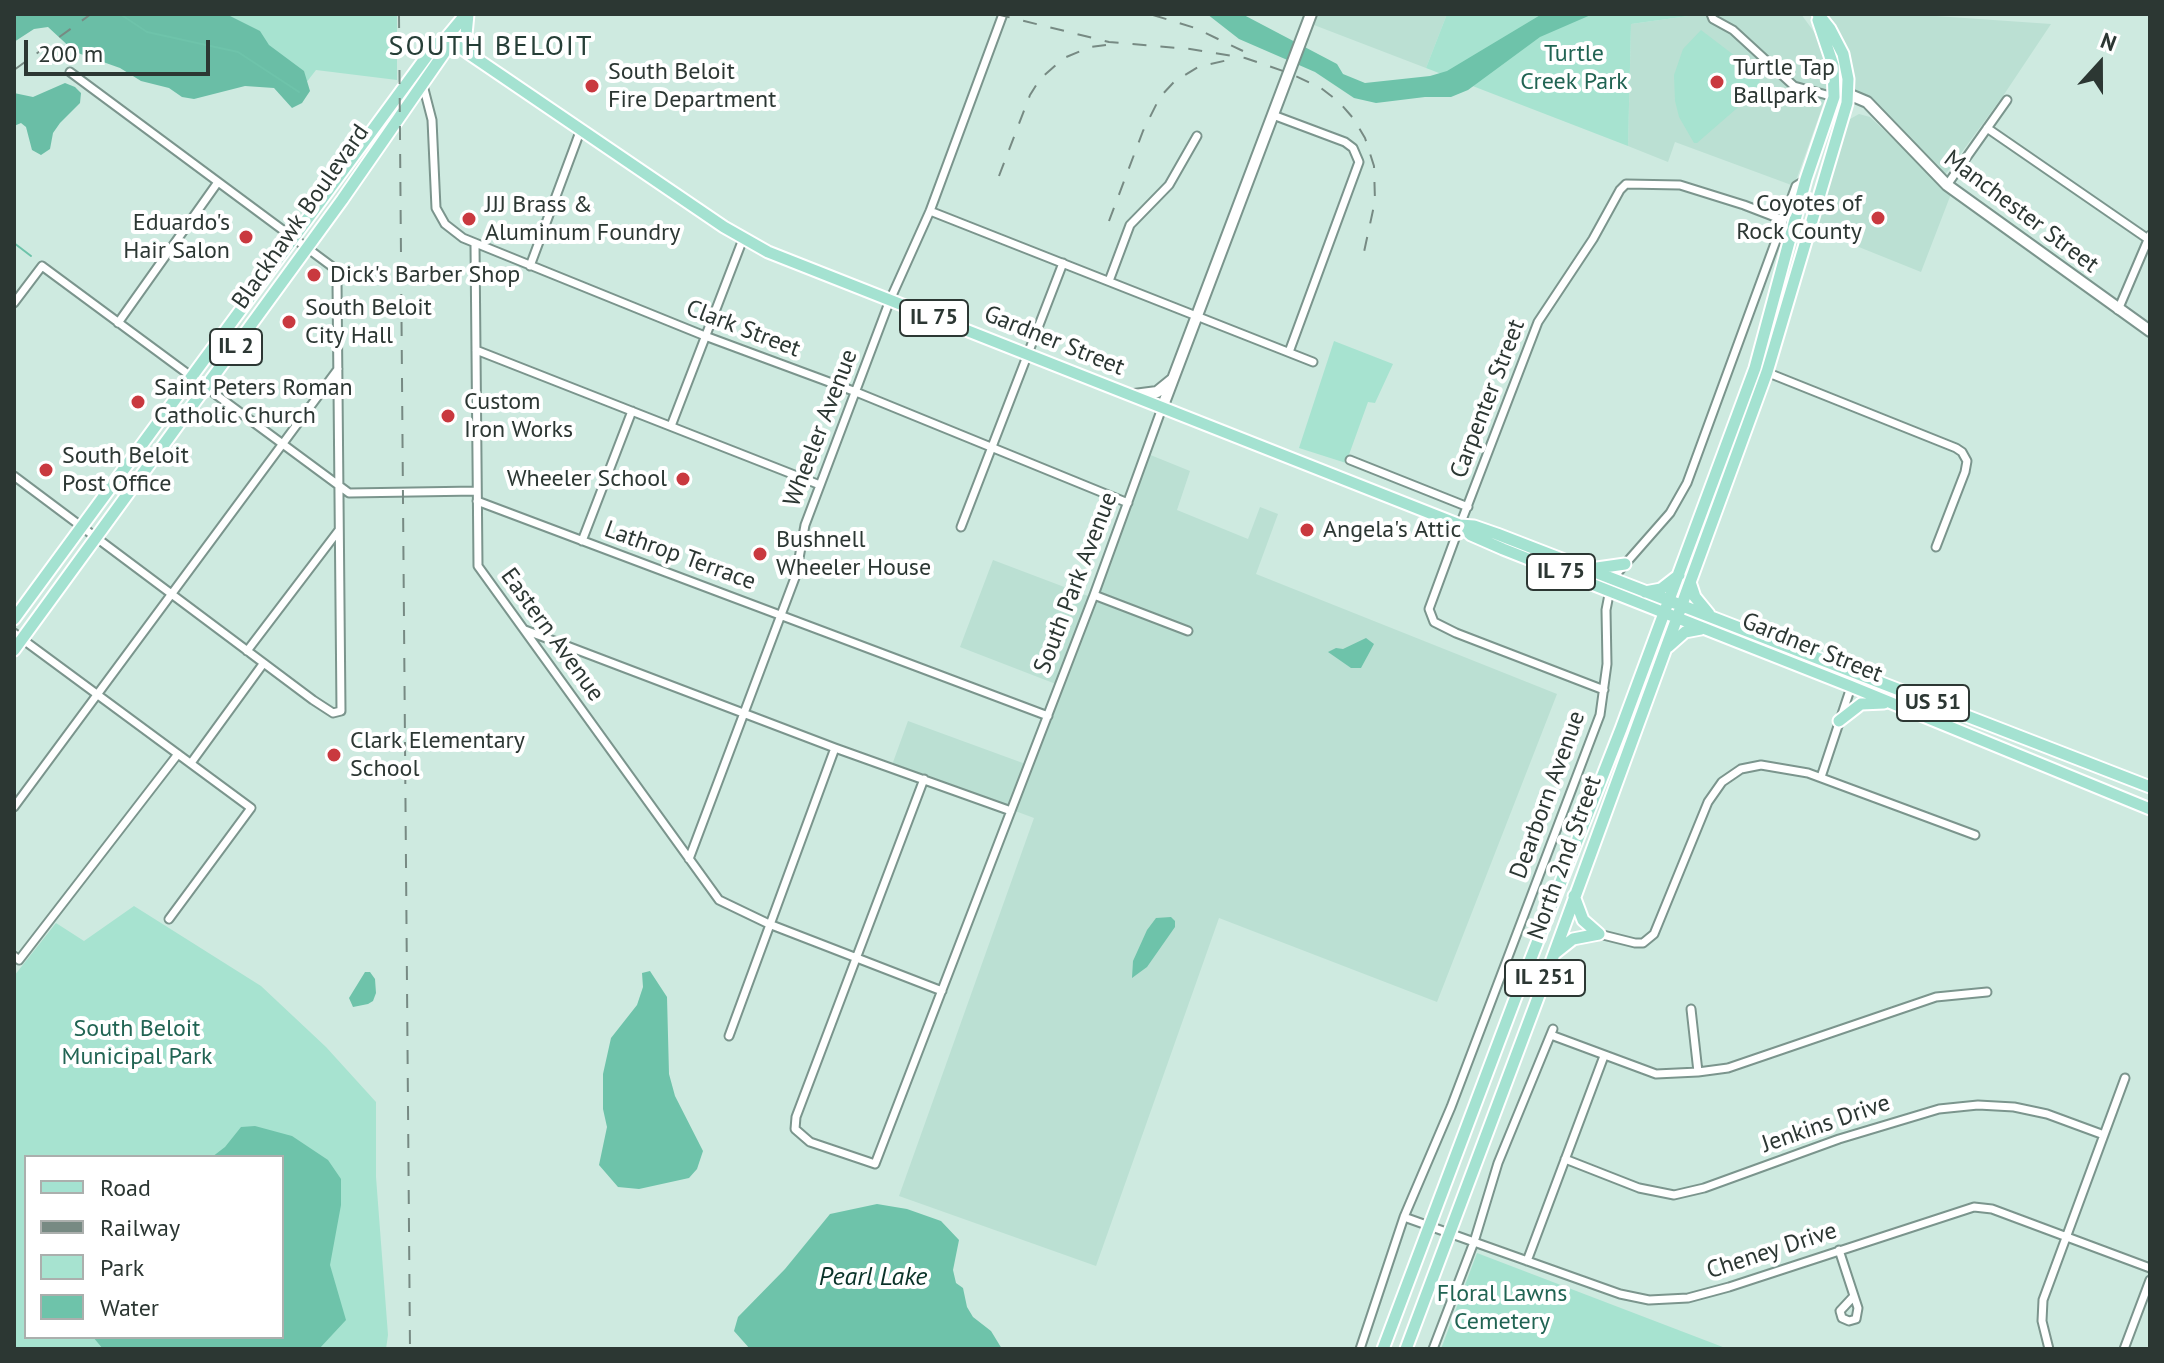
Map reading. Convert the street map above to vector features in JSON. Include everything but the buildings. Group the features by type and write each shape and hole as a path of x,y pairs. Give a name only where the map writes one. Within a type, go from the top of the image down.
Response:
{"main road":[{"name":"Blackhawk Boulevard","path":"14,619 435,45 446,38 467,14"},
{"path":"467,14 466,35 477,58"},
{"path":"1673,609 1679,575 1755,368 1806,179 1834,97 1833,65 1816,14"},
{"path":"1716,620 1695,597 1690,582 1767,372 1847,99 1848,79 1843,54 1830,29 1816,14"},
{"name":"Blackhawk Boulevard","path":"14,650 18,636 96,539 309,247 444,53 446,38"},
{"name":"Gardner Street","path":"446,38 743,239 768,252 1460,525 1485,530 1588,569 1610,585 1632,587 1643,598"},
{"name":"Gardner Street","path":"1460,525 1482,540 1673,609 1716,620 1853,680 1890,703 2150,809"},
{"path":"1588,569 1627,561 1627,576 1632,587"},
{"path":"1656,636 1643,598 1679,575"},
{"name":"IL 251","path":"1673,609 1690,582"},
{"name":"Gardner Street","path":"1673,609 1706,629 2150,787"},
{"name":"North 2nd Street","path":"1383,1349 1656,636 1673,609"},
{"name":"North 2nd Street","path":"1406,1349 1665,650 1673,609"},
{"path":"1665,650 1685,632 1706,629"},
{"path":"1839,721 1861,704 1890,703"},
{"path":"1574,896 1583,920 1599,934"},
{"path":"1553,955 1573,939 1599,934"}],"street":[{"name":"Wheeler Avenue","path":"689,859 796,575 805,525 890,300 930,211 1003,14"},
{"name":"South Park Avenue","path":"857,957 796,1117 795,1129 810,1142 875,1164 1094,595 1311,14"},
{"path":"1711,14 1713,19 1733,30 1794,86 1834,97"},
{"path":"14,476 263,664 331,712 340,712 336,274 330,264 309,247 70,72"},
{"name":"Clark Street","path":"423,84 432,120 434,198 440,217 454,232 475,245 856,392 1128,503"},
{"name":"Manchester Street","path":"1834,97 1847,99 1879,113 1947,185 2150,331"},
{"path":"1947,185 2007,100"},
{"path":"1273,115 1345,142 1356,153 1359,168 1289,352"},
{"path":"1987,128 2149,237 2118,310"},
{"path":"530,266 581,129"},
{"path":"1109,281 1130,225 1169,185 1197,136"},
{"path":"1610,585 1670,513 1687,483 1796,186 1806,179"},
{"path":"118,323 218,182"},
{"name":"Carpenter Street","path":"1604,690 1456,633 1439,625 1430,616 1430,606 1460,525 1538,322 1626,184 1695,188 1783,220"},
{"path":"930,211 1313,362"},
{"path":"671,426 743,239"},
{"name":"Eastern Avenue","path":"475,245 478,566 719,900 769,924"},
{"path":"961,527 1063,263"},
{"path":"14,303 42,266 340,487 353,493 477,491"},
{"path":"476,350 820,485"},
{"path":"1755,368 1962,452 1967,461 1965,472 1936,547"},
{"path":"14,807 338,369"},
{"path":"1130,395 1153,393 1175,378"},
{"path":"582,541 632,411"},
{"path":"1350,460 1468,507"},
{"name":"Lathrop Terrace","path":"477,501 1048,716"},
{"path":"247,651 339,530"},
{"name":"Dearborn Avenue","path":"1360,1349 1404,1217 1451,1107 1600,715 1607,664 1610,585"},
{"path":"1094,595 1188,631"},
{"path":"523,630 1011,811"},
{"path":"18,636 251,808 169,919"},
{"path":"191,763 263,664"},
{"path":"1821,777 1853,680"},
{"path":"729,1036 835,748"},
{"path":"17,958 178,754"},
{"path":"1599,934 1643,943 1654,934 1708,802 1722,782 1741,769 1761,765 1784,767 1821,777 1975,835"},
{"path":"857,957 924,779"},
{"path":"769,924 942,991"},
{"path":"1433,1349 1474,1242 1498,1163 1552,1032 1604,1056 1656,1074 1698,1072 1728,1068 1936,997 1987,992"},
{"path":"1691,1009 1698,1072"},
{"path":"1527,1261 1604,1056"},
{"path":"2049,1349 2042,1321 2043,1300 2125,1078"},
{"name":"Jenkins Drive","path":"1565,1159 1639,1188 1674,1195 1704,1188 1839,1139 1939,1109 1978,1105 2014,1107 2047,1114 2104,1135"},
{"name":"Cheney Drive","path":"1404,1217 1620,1294 1649,1300 1667,1300 1729,1287 1974,1207 1992,1209 2150,1268"},
{"path":"1839,1250 1854,1296"},
{"path":"2124,1349 2150,1280"}],"shaded area":[{"path":"14,14 226,14 260,31 269,45 304,71 310,91 302,103 292,108 274,88 245,86 194,99 182,97 169,88 141,81 120,68 75,52 48,27 34,29 14,42"},
{"path":"1318,14 1447,14 1426,68 1314,25"},
{"path":"1703,14 1801,14 1817,36 1827,63 1828,91 1794,186 1675,142 1668,162 1628,146 1631,24"},
{"path":"1825,14 1907,14 2051,24 1945,175 1871,100 1853,88"},
{"path":"65,83 81,93 80,103 60,123 53,133 50,149 41,155 32,150 26,127 21,123 14,126 14,93 33,97"},
{"path":"1859,114 1870,117 1951,194 1921,272 1814,229 1845,131 1850,119"},
{"path":"1148,454 1190,471 1177,510 1248,539 1260,507 1278,514 1256,574 1557,694 1437,1002 1219,918 1096,1266 899,1196 1034,818 892,765 908,721 1031,766 1061,686 960,647 993,560 1096,599"}],"green space":[{"path":"123,14 397,14 397,80 316,70 299,92"},
{"name":"Turtle Creek Park","path":"1447,14 1703,14 1631,24 1628,146 1426,68"},
{"name":"Turtle Tap Ballpark","path":"1701,30 1760,75 1759,89 1694,143 1679,117 1674,75 1683,49"},
{"path":"1334,341 1393,364 1375,403 1368,402 1346,463 1299,448"},
{"name":"South Beloit Municipal Park","path":"134,906 261,986 326,1047 376,1102 376,1177 388,1335 386,1349 14,1349 14,976 56,923 84,941"},
{"name":"Floral Lawns Cemetery","path":"1477,1253 1728,1349 1441,1349"}],"water":[{"path":"1207,14 1242,14 1337,64 1343,74 1365,83 1430,76 1447,71 1542,14 1593,14 1540,37 1468,90 1451,97 1376,103 1354,98 1315,72 1239,39"},
{"path":"1366,638 1374,644 1361,668 1351,668 1328,652 1343,649"},
{"path":"1171,917 1175,927 1147,967 1132,978 1133,961 1147,930 1156,918"},
{"path":"650,971 667,997 669,1074 675,1096 703,1151 697,1169 689,1178 639,1189 618,1187 599,1165 607,1127 603,1109 603,1074 611,1038 637,1005 643,987 642,973"},
{"path":"365,972 370,972 375,979 376,993 373,1001 353,1007 349,998"},
{"path":"255,1126 292,1136 328,1160 341,1179 341,1205 330,1265 346,1320 319,1349 103,1349 95,1339 284,1339 284,1155 215,1155 241,1127"},
{"name":"Pearl Lake","path":"877,1204 907,1209 941,1221 959,1240 953,1270 956,1283 963,1288 967,1307 973,1317 991,1331 1002,1349 750,1349 734,1331 738,1317 785,1269 830,1214"}],"waterway":[{"path":"120,14 147,32 238,52 299,92"},
{"path":"14,243 31,256"}],"railway":[{"path":"14,70 91,14"},
{"path":"399,14 410,1349"},
{"path":"996,14 1109,42 1190,49 1245,58 1321,88 1353,118 1365,138 1374,166 1375,201 1364,252"},
{"path":"1153,15 1195,28 1243,51"},
{"path":"999,176 1030,95 1040,79 1064,58 1090,47 1106,45"},
{"path":"1109,221 1143,131 1160,97 1174,82 1198,67 1228,60"}],"place":[{"name":"Turtle Tap Ballpark","path":"1717,82"},
{"name":"South Beloit Fire Department","path":"592,86"},
{"name":"Coyotes of Rock County","path":"1878,218"},
{"name":"JJJ Brass & Aluminum Foundry","path":"469,219"},
{"name":"Eduardo's Hair Salon","path":"246,237"},
{"name":"Dick's Barber Shop","path":"314,275"},
{"name":"South Beloit City Hall","path":"289,322"},
{"name":"Saint Peters Roman Catholic Church","path":"138,402"},
{"name":"Custom Iron Works","path":"448,416"},
{"name":"South Beloit Post Office","path":"46,470"},
{"name":"Wheeler School","path":"683,479"},
{"name":"Angela's Attic","path":"1307,530"},
{"name":"Bushnell Wheeler House","path":"760,554"},
{"name":"Clark Elementary School","path":"334,755"}],"district":[{"name":"SOUTH BELOIT","path":"491,47"}]}
